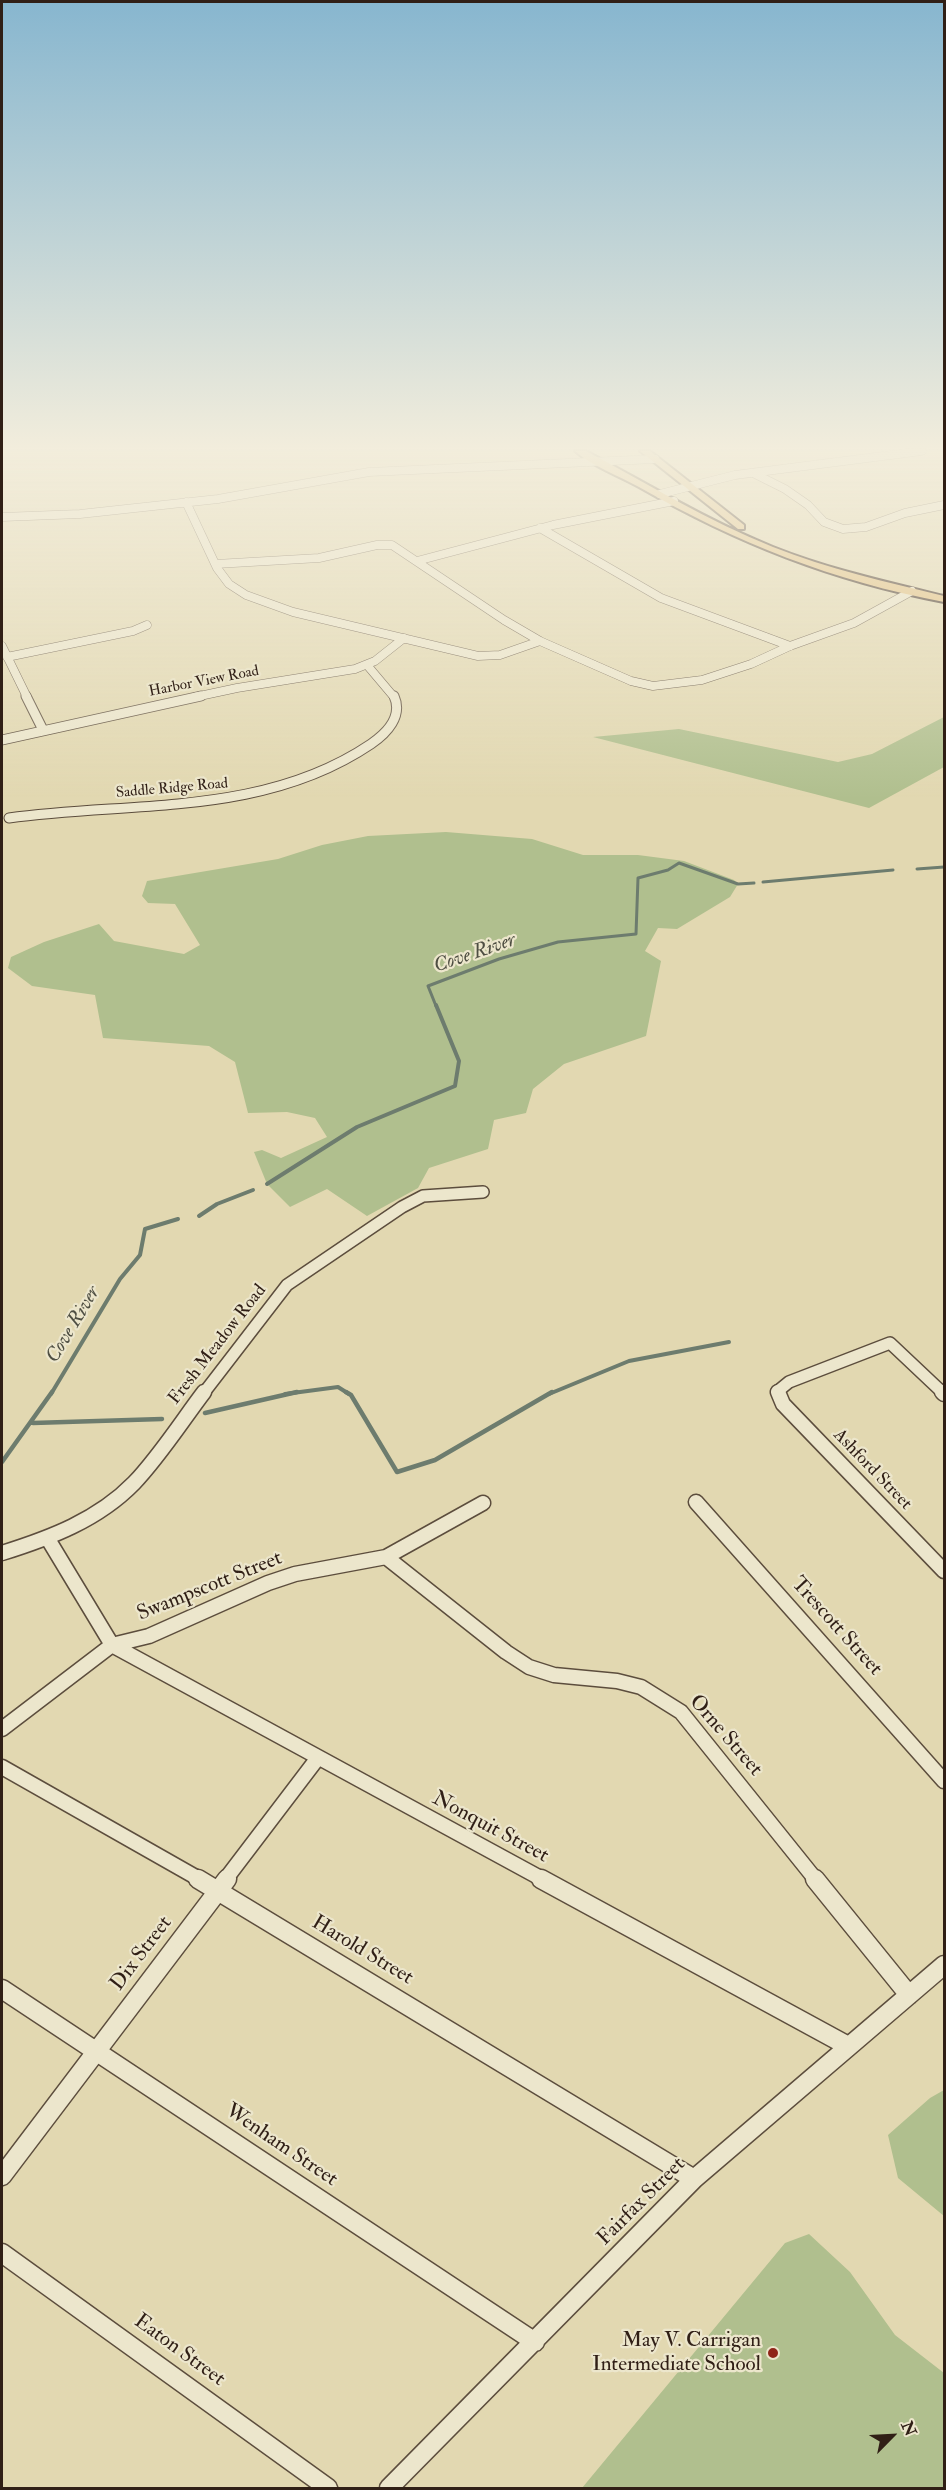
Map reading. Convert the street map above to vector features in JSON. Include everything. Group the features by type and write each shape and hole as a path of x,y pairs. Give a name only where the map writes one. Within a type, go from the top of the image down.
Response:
{"highway":[{"path":"825,567 945,599"},
{"path":"844,567 945,590"}],"street":[{"path":"218,567 228,582 265,603 293,612 484,657 506,653 540,641"},
{"path":"426,567 504,620 540,641 636,683 669,686 714,676 751,664 790,646 854,623 912,591"},
{"path":"608,567 661,598 790,646"},
{"path":"7,657 133,631 147,625"},
{"name":"Harbor View Road","path":"2,740 227,690 367,665 404,638"},
{"path":"2,646 43,730"},
{"name":"Saddle Ridge Road","path":"9,818 73,809 185,804 250,794 320,773 358,754 379,738 394,721 397,706 392,692 367,665"},
{"name":"Fresh Meadow Road","path":"2,1553 48,1539 95,1515 134,1483 287,1285 383,1219 423,1196 483,1192"},
{"name":"Ashford Street","path":"945,1394 890,1343 789,1382 778,1391 783,1404 945,1571"},
{"name":"Trescott Street","path":"696,1502 945,1781"},
{"name":"Swampscott Street","path":"2,1729 112,1645 149,1636 268,1583 295,1574 386,1557 483,1503"},
{"path":"48,1539 112,1645"},
{"name":"Orne Street","path":"386,1557 528,1667 554,1675 617,1681 641,1687 681,1712 909,1995"},
{"name":"Nonquit Street","path":"112,1645 317,1759 848,2046"},
{"name":"Dix Street","path":"2,2176 317,1759"},
{"name":"Harold Street","path":"2,1767 218,1890 694,2179"},
{"name":"Fairfax Street","path":"388,2488 694,2179 945,1965"},
{"name":"Wenham Street","path":"2,1989 535,2342"},
{"name":"Eaton Street","path":"2,2253 328,2488"}],"green space":[{"path":"944,717 944,767 869,808 593,737 679,729 838,762 872,754"},
{"path":"446,832 532,839 583,855 638,855 684,861 734,880 738,884 730,897 677,929 658,928 645,951 661,961 646,1036 564,1064 533,1089 526,1113 494,1120 488,1149 429,1168 418,1188 367,1216 327,1189 290,1207 267,1184 254,1152 262,1150 281,1158 327,1137 315,1118 287,1112 248,1113 235,1062 209,1046 103,1038 95,995 32,986 8,968 11,957 44,942 99,924 114,941 184,954 200,945 175,904 148,903 142,896 147,881 278,859 322,845 368,836"},
{"path":"944,2090 944,2216 898,2178 888,2135 930,2098"},
{"name":"May V. Carrigan Intermediate School","path":"809,2234 850,2272 895,2335 944,2373 944,2488 582,2488 785,2243"}],"waterway":[{"name":"Cove River","path":"436,1006 428,986 499,959 558,942 636,934 638,878 668,870 679,863 738,884 754,883"},
{"name":"Cove River","path":"917,869 944,867"},
{"name":"Cove River","path":"763,882 893,870"},
{"name":"Cove River","path":"267,1184 357,1127 455,1086 459,1061 436,1005"},
{"name":"Cove River","path":"199,1216 217,1204 253,1190"},
{"name":"Cove River","path":"51,1394 120,1279 140,1255 145,1229 178,1219"},
{"path":"549,1394 629,1361 729,1342"},
{"path":"293,1393 338,1387 349,1394"},
{"name":"Cove River","path":"2,1462 52,1392"},
{"path":"293,1393 297,1392"},
{"path":"346,1392 351,1395 397,1472 435,1460 552,1392"},
{"path":"205,1413 293,1393"},
{"path":"285,1394 293,1393"},
{"path":"33,1423 162,1419"}],"place":[{"name":"May V. Carrigan Intermediate School","path":"773,2353"}]}
